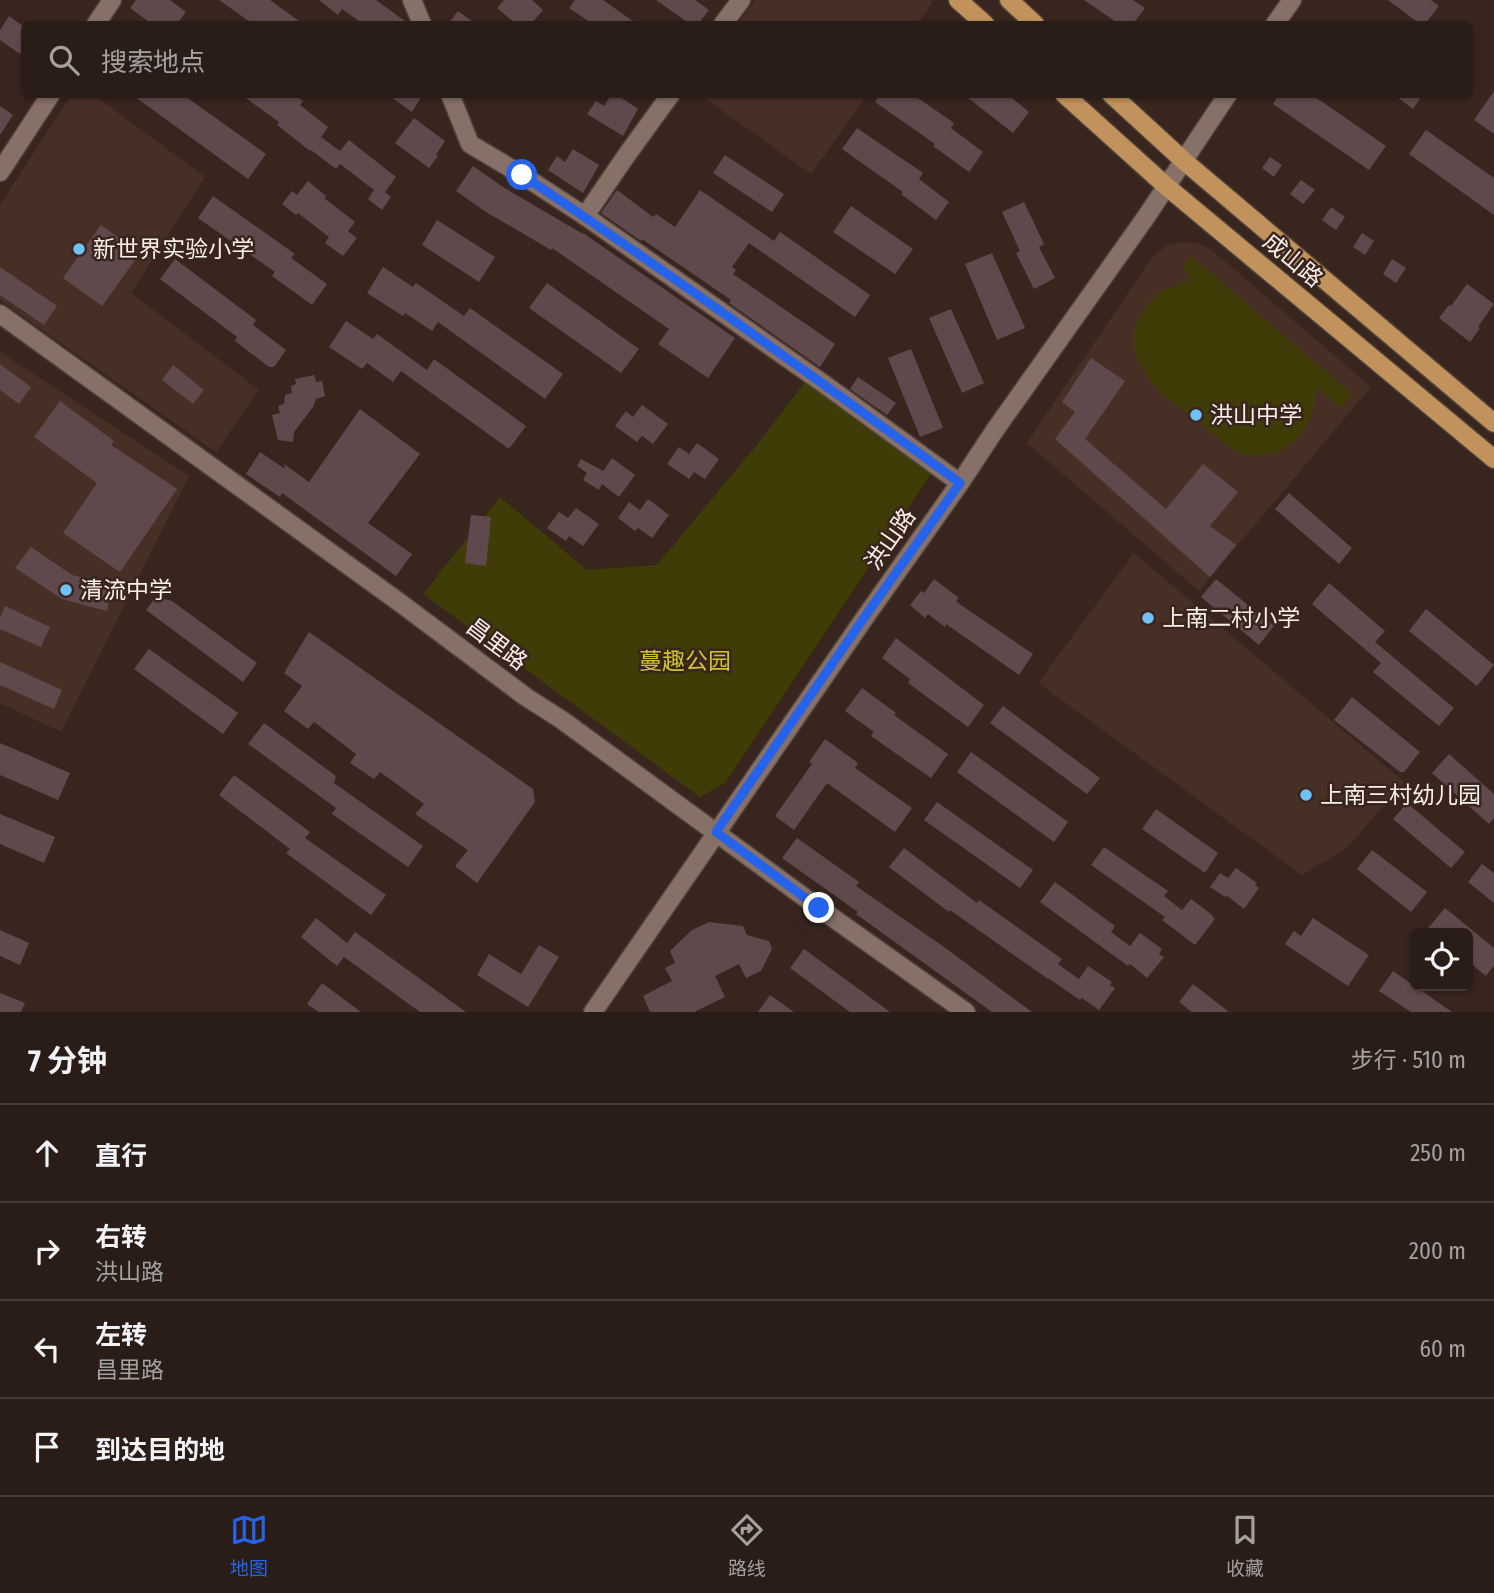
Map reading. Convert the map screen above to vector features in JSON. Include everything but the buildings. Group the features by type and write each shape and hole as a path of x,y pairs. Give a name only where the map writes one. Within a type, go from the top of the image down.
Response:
{"main road":[{"path":"958,0 982,21"},
{"path":"1009,0 1032,21"},
{"name":"成山路","path":"1068,98 1166,186 1494,459"},
{"name":"成山路","path":"1115,98 1184,161 1494,423"}],"street":[{"path":"98,21 112,0"},
{"path":"412,0 421,21"},
{"path":"725,21 741,0"},
{"path":"1277,21 1292,0"},
{"path":"0,172 48,98"},
{"path":"452,98 470,144 584,216 960,483"},
{"path":"584,216 668,98"},
{"name":"洪山路","path":"593,1012 866,615 1184,161 1224,98"},
{"name":"昌里路","path":"0,314 526,697 562,720 966,1012"}],"shaded area":[{"path":"755,0 933,2 919,21 740,21"},
{"name":"新世界实验小学","path":"69,98 98,98 205,177 131,293 259,390 216,452 0,300 0,205"},
{"path":"704,98 865,98 811,174"},
{"name":"洪山中学","path":"1181,242 1197,243 1213,251 1371,387 1199,591 1027,443 1152,257 1166,246"},
{"name":"清流中学","path":"0,352 189,476 61,732 0,703"},
{"name":"上南二村小学","path":"1134,553 1404,782 1348,847 1302,875 1038,683"}],"green space":[{"path":"1191,256 1352,394 1341,408 1317,388 1310,421 1296,440 1278,452 1259,456 1241,454 1224,443 1160,392 1135,356 1134,327 1147,305 1160,292 1192,279 1182,268"},
{"name":"蔓趣公园","path":"805,382 890,433 934,469 725,783 700,797 423,594 500,497 587,570 657,565 756,446"}],"place":[{"name":"新世界实验小学","path":"79,249"},
{"name":"洪山中学","path":"1196,415"},
{"name":"清流中学","path":"66,590"},
{"name":"上南二村小学","path":"1148,618"},
{"name":"上南三村幼儿园","path":"1306,795"}],"route":[{"path":"522,175 824,384 960,483 716,832 819,908"}]}
